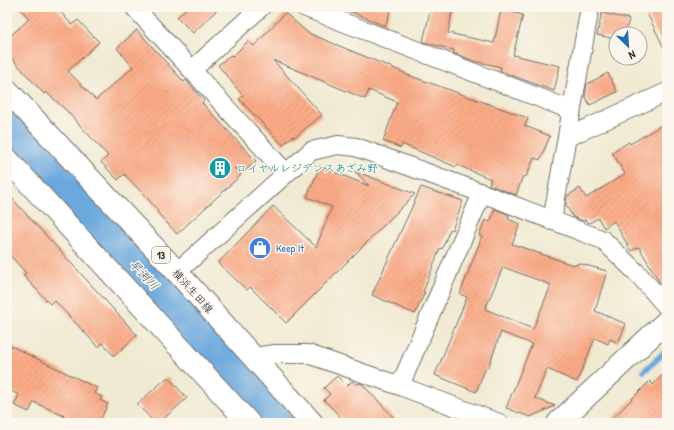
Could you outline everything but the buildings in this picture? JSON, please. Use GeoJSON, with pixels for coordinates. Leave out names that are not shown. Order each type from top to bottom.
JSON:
{"type":"FeatureCollection","features":[{"type":"Feature","properties":{"kind":"main road","name":"横浜生田線"},"geometry":{"type":"LineString","coordinates":[[7,90],[177,272],[312,423]]}},
{"type":"Feature","properties":{"kind":"main road"},"geometry":{"type":"LineString","coordinates":[[9,167],[249,423]]}},
{"type":"Feature","properties":{"kind":"main road"},"geometry":{"type":"LineString","coordinates":[[558,423],[667,321]]}},
{"type":"Feature","properties":{"kind":"street"},"geometry":{"type":"LineString","coordinates":[[134,7],[286,173]]}},
{"type":"Feature","properties":{"kind":"street"},"geometry":{"type":"LineString","coordinates":[[192,70],[261,7]]}},
{"type":"Feature","properties":{"kind":"street"},"geometry":{"type":"LineString","coordinates":[[304,7],[571,110]]}},
{"type":"Feature","properties":{"kind":"street"},"geometry":{"type":"LineString","coordinates":[[552,221],[590,7]]}},
{"type":"Feature","properties":{"kind":"street"},"geometry":{"type":"LineString","coordinates":[[568,137],[667,92]]}},
{"type":"Feature","properties":{"kind":"street"},"geometry":{"type":"LineString","coordinates":[[177,272],[312,151],[338,145],[356,147],[482,193],[603,240],[638,274],[667,307]]}},
{"type":"Feature","properties":{"kind":"street"},"geometry":{"type":"LineString","coordinates":[[400,386],[482,193]]}},
{"type":"Feature","properties":{"kind":"street"},"geometry":{"type":"LineString","coordinates":[[253,357],[275,354],[308,354],[499,423]]}},
{"type":"Feature","properties":{"kind":"waterway","name":"早渕川"},"geometry":{"type":"LineString","coordinates":[[7,126],[280,423]]}},
{"type":"Feature","properties":{"kind":"waterway"},"geometry":{"type":"LineString","coordinates":[[644,371],[667,350]]}},
{"type":"Feature","properties":{"kind":"place","name":"ロイヤルレジデンスあざみ野"},"geometry":{"type":"Point","coordinates":[220,168]}},
{"type":"Feature","properties":{"kind":"place","name":"Keep It"},"geometry":{"type":"Point","coordinates":[260,248]}}]}
